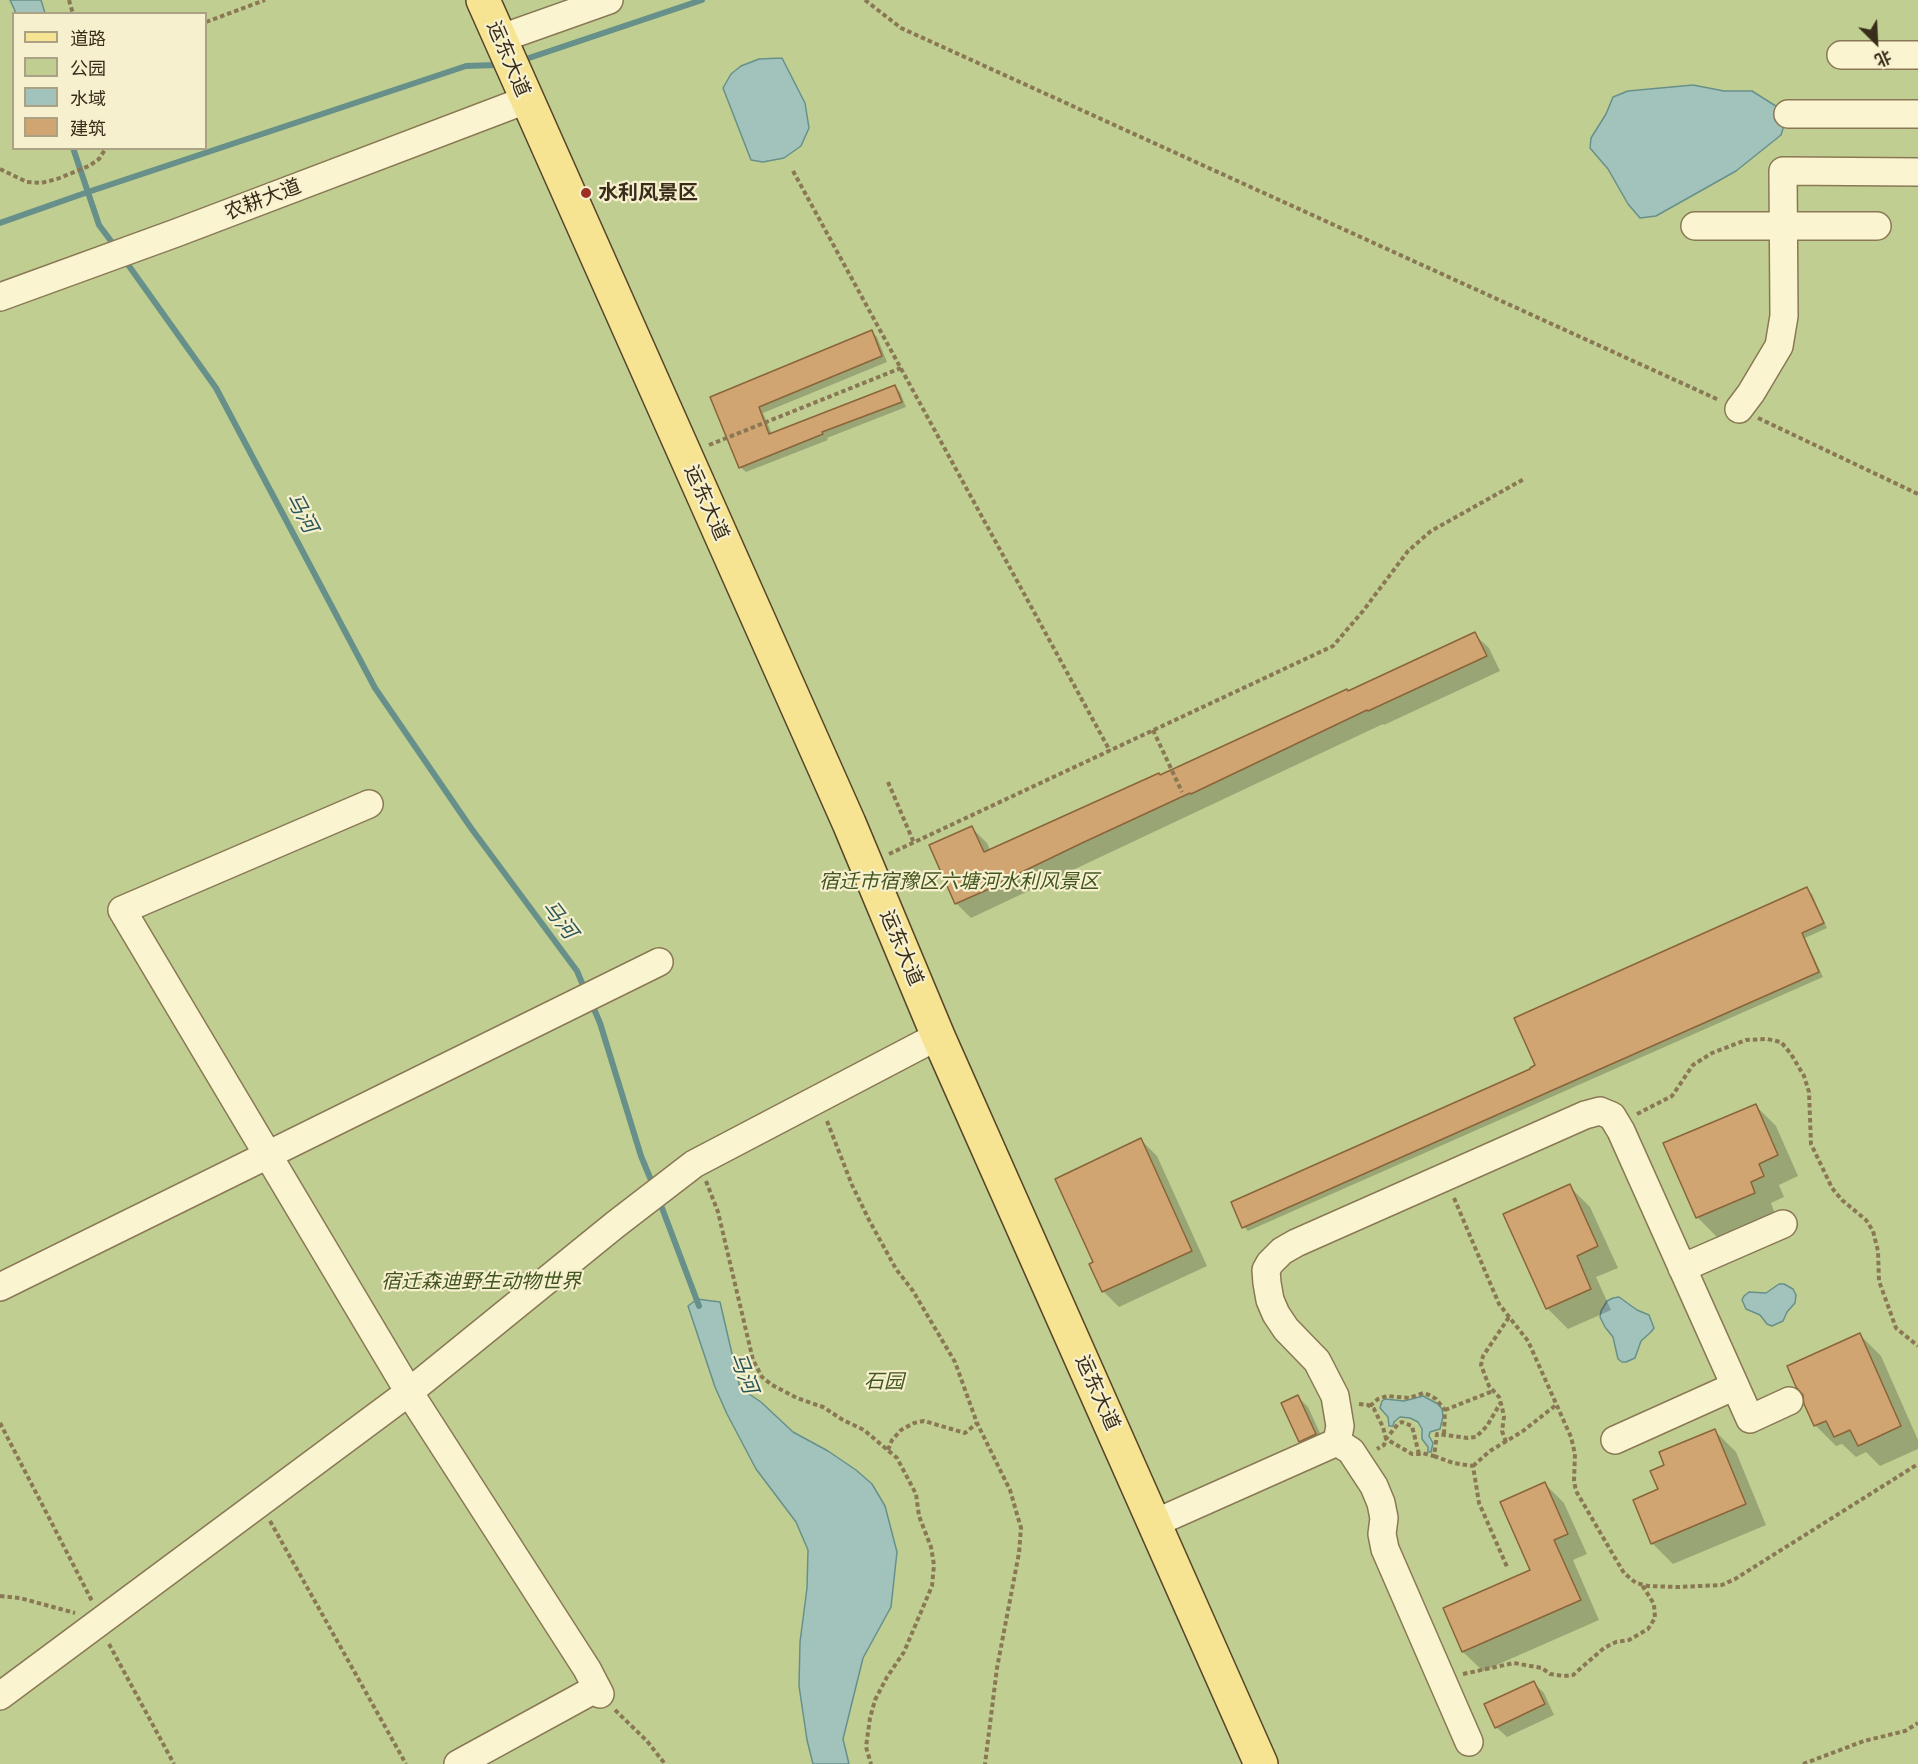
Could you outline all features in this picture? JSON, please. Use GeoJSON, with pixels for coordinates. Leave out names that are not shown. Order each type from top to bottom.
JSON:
{"type":"FeatureCollection","features":[{"type":"Feature","properties":{"kind":"main road","name":"运东大道"},"geometry":{"type":"LineString","coordinates":[[483,0],[1261,1764]]}},
{"type":"Feature","properties":{"kind":"street"},"geometry":{"type":"LineString","coordinates":[[499,39],[596,2]]}},
{"type":"Feature","properties":{"kind":"street"},"geometry":{"type":"LineString","coordinates":[[1841,55],[1918,55]]}},
{"type":"Feature","properties":{"kind":"street","name":"农耕大道"},"geometry":{"type":"LineString","coordinates":[[0,297],[177,233],[526,100]]}},
{"type":"Feature","properties":{"kind":"street"},"geometry":{"type":"LineString","coordinates":[[1788,114],[1918,114]]}},
{"type":"Feature","properties":{"kind":"street"},"geometry":{"type":"LineString","coordinates":[[1739,409],[1779,346],[1784,316],[1783,171],[1918,172]]}},
{"type":"Feature","properties":{"kind":"street"},"geometry":{"type":"LineString","coordinates":[[1695,226],[1877,226]]}},
{"type":"Feature","properties":{"kind":"street"},"geometry":{"type":"LineString","coordinates":[[369,804],[122,910],[409,1392],[587,1669],[598,1691],[458,1764]]}},
{"type":"Feature","properties":{"kind":"street"},"geometry":{"type":"LineString","coordinates":[[0,1287],[658,962]]}},
{"type":"Feature","properties":{"kind":"street"},"geometry":{"type":"LineString","coordinates":[[0,1696],[409,1392],[616,1224],[819,1099],[938,1036]]}},
{"type":"Feature","properties":{"kind":"street"},"geometry":{"type":"LineString","coordinates":[[1337,1442],[1340,1426],[1335,1396],[1317,1361],[1286,1329],[1276,1314],[1270,1300],[1267,1283],[1266,1270],[1270,1263],[1296,1242],[1585,1115],[1600,1111],[1612,1116],[1617,1124],[1750,1419],[1789,1401]]}},
{"type":"Feature","properties":{"kind":"street"},"geometry":{"type":"LineString","coordinates":[[1682,1268],[1783,1224]]}},
{"type":"Feature","properties":{"kind":"street"},"geometry":{"type":"LineString","coordinates":[[1615,1440],[1735,1386]]}},
{"type":"Feature","properties":{"kind":"street"},"geometry":{"type":"LineString","coordinates":[[1155,1523],[1337,1442]]}},
{"type":"Feature","properties":{"kind":"street"},"geometry":{"type":"LineString","coordinates":[[1337,1442],[1351,1451],[1374,1486],[1384,1518],[1382,1534],[1385,1550],[1469,1742]]}},
{"type":"Feature","properties":{"kind":"path"},"geometry":{"type":"LineString","coordinates":[[207,22],[265,0]]}},
{"type":"Feature","properties":{"kind":"path"},"geometry":{"type":"LineString","coordinates":[[865,0],[902,28],[1739,409],[1918,494]]}},
{"type":"Feature","properties":{"kind":"path"},"geometry":{"type":"LineString","coordinates":[[0,169],[27,182],[41,183],[89,166],[99,159],[105,150]]}},
{"type":"Feature","properties":{"kind":"path"},"geometry":{"type":"LineString","coordinates":[[793,171],[1110,751]]}},
{"type":"Feature","properties":{"kind":"path"},"geometry":{"type":"LineString","coordinates":[[684,454],[901,368]]}},
{"type":"Feature","properties":{"kind":"path"},"geometry":{"type":"LineString","coordinates":[[866,865],[1333,646],[1363,611],[1408,551],[1431,531],[1524,479]]}},
{"type":"Feature","properties":{"kind":"path"},"geometry":{"type":"LineString","coordinates":[[1153,730],[1182,792]]}},
{"type":"Feature","properties":{"kind":"path"},"geometry":{"type":"LineString","coordinates":[[888,782],[914,843]]}},
{"type":"Feature","properties":{"kind":"path"},"geometry":{"type":"LineString","coordinates":[[1617,1124],[1672,1096],[1693,1065],[1712,1053],[1746,1040],[1767,1039],[1781,1042],[1804,1077],[1809,1092],[1811,1144],[1832,1188],[1842,1200],[1866,1220],[1873,1231],[1878,1251],[1879,1281],[1896,1328],[1918,1346]]}},
{"type":"Feature","properties":{"kind":"path"},"geometry":{"type":"LineString","coordinates":[[819,1099],[852,1185],[869,1220],[896,1269],[914,1291],[956,1362],[977,1423],[1010,1490],[1021,1528],[997,1668],[985,1764]]}},
{"type":"Feature","properties":{"kind":"path"},"geometry":{"type":"LineString","coordinates":[[703,1169],[718,1212],[753,1360],[762,1377],[797,1398],[823,1407],[864,1430],[888,1450],[900,1464],[916,1494],[919,1516],[931,1547],[934,1565],[932,1586],[904,1652],[875,1700],[870,1718],[866,1747],[871,1764]]}},
{"type":"Feature","properties":{"kind":"path"},"geometry":{"type":"LineString","coordinates":[[1506,1442],[1502,1431],[1504,1417],[1501,1402],[1489,1386],[1481,1365],[1483,1356],[1509,1317]]}},
{"type":"Feature","properties":{"kind":"path"},"geometry":{"type":"LineString","coordinates":[[1445,1410],[1493,1391]]}},
{"type":"Feature","properties":{"kind":"path"},"geometry":{"type":"LineString","coordinates":[[1370,1406],[1384,1396],[1409,1398],[1423,1393],[1436,1399],[1445,1410],[1444,1434]]}},
{"type":"Feature","properties":{"kind":"path"},"geometry":{"type":"LineString","coordinates":[[1434,1456],[1437,1434],[1476,1437],[1488,1426],[1492,1414],[1501,1402]]}},
{"type":"Feature","properties":{"kind":"path"},"geometry":{"type":"LineString","coordinates":[[1339,1412],[1362,1403],[1370,1406],[1376,1413],[1386,1439],[1412,1454],[1434,1456],[1453,1463],[1473,1466]]}},
{"type":"Feature","properties":{"kind":"path"},"geometry":{"type":"LineString","coordinates":[[1473,1466],[1483,1456],[1523,1431],[1556,1405]]}},
{"type":"Feature","properties":{"kind":"path"},"geometry":{"type":"LineString","coordinates":[[888,1450],[892,1440],[901,1430],[914,1423],[924,1421],[965,1432],[977,1423]]}},
{"type":"Feature","properties":{"kind":"path"},"geometry":{"type":"LineString","coordinates":[[1358,1460],[1384,1445],[1386,1439],[1402,1422],[1414,1430],[1419,1454]]}},
{"type":"Feature","properties":{"kind":"path"},"geometry":{"type":"LineString","coordinates":[[0,1423],[102,1620],[109,1643],[174,1764]]}},
{"type":"Feature","properties":{"kind":"path"},"geometry":{"type":"LineString","coordinates":[[1473,1466],[1479,1503],[1508,1569]]}},
{"type":"Feature","properties":{"kind":"path"},"geometry":{"type":"LineString","coordinates":[[260,1503],[406,1764]]}},
{"type":"Feature","properties":{"kind":"path"},"geometry":{"type":"LineString","coordinates":[[1443,1681],[1515,1664],[1542,1668],[1550,1674],[1573,1675],[1604,1648],[1635,1637],[1648,1629],[1655,1618],[1654,1604],[1642,1584]]}},
{"type":"Feature","properties":{"kind":"path"},"geometry":{"type":"LineString","coordinates":[[0,1596],[20,1598],[102,1620]]}},
{"type":"Feature","properties":{"kind":"path"},"geometry":{"type":"LineString","coordinates":[[598,1691],[647,1741],[665,1764]]}},
{"type":"Feature","properties":{"kind":"path"},"geometry":{"type":"LineString","coordinates":[[1803,1764],[1864,1741],[1905,1731],[1918,1723]]}},
{"type":"Feature","properties":{"kind":"green space","name":"宿迁市宿豫区六塘河水利风景区"},"geometry":{"type":"Polygon","coordinates":[[[0,0],[1918,0],[1918,1764],[0,1764],[0,0]]]}},
{"type":"Feature","properties":{"kind":"water"},"geometry":{"type":"Polygon","coordinates":[[[10,0],[41,0],[45,12],[16,12],[10,0]]]}},
{"type":"Feature","properties":{"kind":"water"},"geometry":{"type":"Polygon","coordinates":[[[782,58],[805,103],[809,128],[801,146],[784,158],[763,162],[751,160],[723,88],[731,74],[741,66],[759,59],[782,58]]]}},
{"type":"Feature","properties":{"kind":"water"},"geometry":{"type":"Polygon","coordinates":[[[1693,85],[1724,91],[1752,91],[1779,108],[1785,122],[1781,135],[1736,171],[1656,216],[1640,218],[1628,204],[1608,169],[1590,148],[1591,138],[1606,114],[1613,97],[1628,91],[1693,85]]]}},
{"type":"Feature","properties":{"kind":"water"},"geometry":{"type":"Polygon","coordinates":[[[1779,1284],[1793,1289],[1796,1295],[1795,1303],[1783,1321],[1772,1326],[1767,1324],[1760,1315],[1746,1309],[1742,1300],[1749,1292],[1766,1293],[1779,1284]]]}},
{"type":"Feature","properties":{"kind":"water"},"geometry":{"type":"Polygon","coordinates":[[[1619,1297],[1637,1310],[1649,1315],[1654,1328],[1641,1341],[1635,1358],[1626,1362],[1618,1359],[1613,1337],[1600,1317],[1607,1301],[1619,1297]]]}},
{"type":"Feature","properties":{"kind":"water"},"geometry":{"type":"Polygon","coordinates":[[[697,1299],[720,1302],[740,1388],[761,1402],[793,1432],[828,1451],[856,1470],[872,1484],[885,1506],[897,1552],[891,1607],[863,1658],[843,1739],[849,1764],[813,1764],[799,1686],[800,1642],[807,1588],[808,1550],[796,1522],[756,1469],[715,1387],[688,1306],[697,1299]]]}},
{"type":"Feature","properties":{"kind":"water"},"geometry":{"type":"Polygon","coordinates":[[[1423,1396],[1438,1404],[1442,1409],[1440,1429],[1430,1432],[1429,1436],[1433,1443],[1431,1452],[1428,1452],[1428,1447],[1422,1439],[1422,1429],[1418,1422],[1400,1417],[1393,1426],[1389,1426],[1388,1417],[1380,1408],[1385,1399],[1404,1401],[1423,1396]]]}},
{"type":"Feature","properties":{"kind":"building"},"geometry":{"type":"Polygon","coordinates":[[[872,330],[882,356],[759,407],[769,434],[895,385],[902,402],[822,432],[823,434],[739,468],[710,397],[872,330]]]}},
{"type":"Feature","properties":{"kind":"building"},"geometry":{"type":"Polygon","coordinates":[[[1475,632],[1487,656],[955,904],[929,845],[972,826],[984,852],[1159,773],[1160,775],[1347,689],[1348,691],[1475,632]]]}},
{"type":"Feature","properties":{"kind":"building"},"geometry":{"type":"Polygon","coordinates":[[[1807,887],[1824,923],[1802,933],[1819,972],[1242,1228],[1231,1202],[1530,1069],[1535,1065],[1514,1018],[1807,887]]]}},
{"type":"Feature","properties":{"kind":"building"},"geometry":{"type":"Polygon","coordinates":[[[1756,1104],[1778,1155],[1759,1164],[1764,1176],[1751,1182],[1755,1193],[1696,1218],[1663,1143],[1756,1104]]]}},
{"type":"Feature","properties":{"kind":"building"},"geometry":{"type":"Polygon","coordinates":[[[1141,1138],[1192,1251],[1102,1292],[1089,1264],[1093,1262],[1055,1179],[1141,1138]]]}},
{"type":"Feature","properties":{"kind":"building"},"geometry":{"type":"Polygon","coordinates":[[[1570,1184],[1598,1246],[1577,1256],[1591,1289],[1546,1309],[1503,1214],[1570,1184]]]}},
{"type":"Feature","properties":{"kind":"building"},"geometry":{"type":"Polygon","coordinates":[[[1860,1333],[1901,1426],[1858,1446],[1850,1430],[1834,1437],[1826,1421],[1814,1426],[1804,1404],[1803,1395],[1796,1387],[1787,1366],[1860,1333]]]}},
{"type":"Feature","properties":{"kind":"building"},"geometry":{"type":"Polygon","coordinates":[[[1298,1395],[1316,1434],[1299,1442],[1281,1403],[1298,1395]]]}},
{"type":"Feature","properties":{"kind":"building"},"geometry":{"type":"Polygon","coordinates":[[[1715,1429],[1746,1504],[1651,1544],[1633,1500],[1658,1489],[1650,1471],[1664,1465],[1659,1452],[1715,1429]]]}},
{"type":"Feature","properties":{"kind":"building"},"geometry":{"type":"Polygon","coordinates":[[[1545,1482],[1568,1534],[1554,1540],[1581,1600],[1462,1652],[1443,1608],[1530,1570],[1500,1502],[1545,1482]]]}},
{"type":"Feature","properties":{"kind":"building"},"geometry":{"type":"Polygon","coordinates":[[[1534,1681],[1545,1704],[1495,1728],[1484,1704],[1534,1681]]]}},
{"type":"Feature","properties":{"kind":"waterway"},"geometry":{"type":"LineString","coordinates":[[526,59],[702,0]]}},
{"type":"Feature","properties":{"kind":"waterway"},"geometry":{"type":"LineString","coordinates":[[0,223],[466,66],[497,65]]}},
{"type":"Feature","properties":{"kind":"waterway","name":"马河"},"geometry":{"type":"LineString","coordinates":[[74,150],[99,225],[117,249]]}},
{"type":"Feature","properties":{"kind":"waterway","name":"马河"},"geometry":{"type":"LineString","coordinates":[[124,259],[216,388],[375,688],[471,828],[577,971],[585,990]]}},
{"type":"Feature","properties":{"kind":"waterway","name":"马河"},"geometry":{"type":"LineString","coordinates":[[591,1002],[600,1023],[641,1156],[653,1185]]}},
{"type":"Feature","properties":{"kind":"waterway","name":"马河"},"geometry":{"type":"LineString","coordinates":[[659,1200],[699,1306]]}},
{"type":"Feature","properties":{"kind":"place","name":"水利风景区"},"geometry":{"type":"Point","coordinates":[586,193]}},
{"type":"Feature","properties":{"kind":"park label","name":"宿迁森迪野生动物世界"},"geometry":{"type":"Point","coordinates":[481,1282]}},
{"type":"Feature","properties":{"kind":"park label","name":"石园"},"geometry":{"type":"Point","coordinates":[884,1382]}}]}
